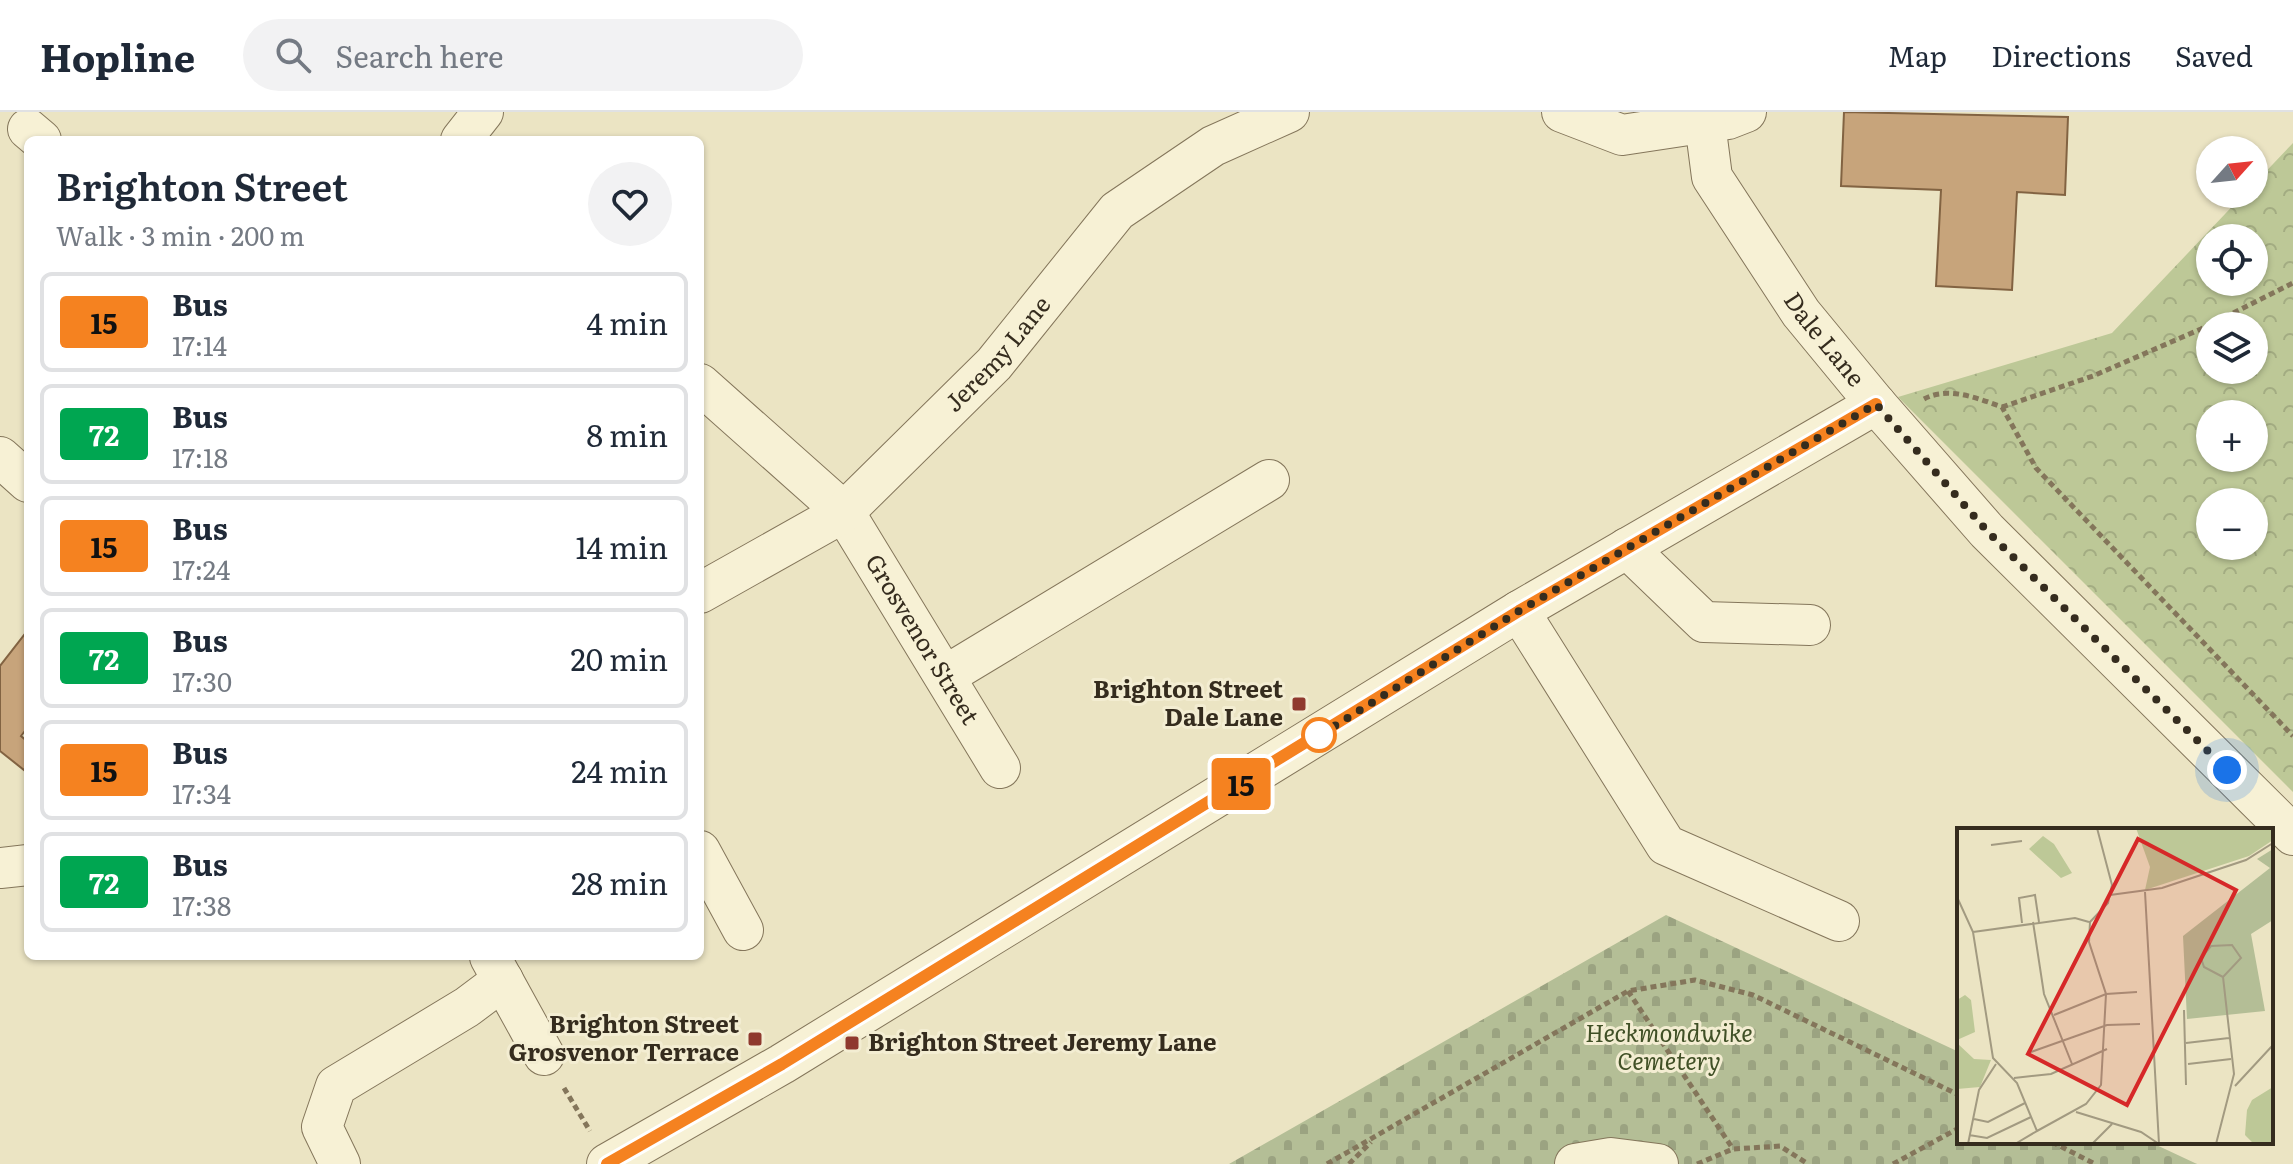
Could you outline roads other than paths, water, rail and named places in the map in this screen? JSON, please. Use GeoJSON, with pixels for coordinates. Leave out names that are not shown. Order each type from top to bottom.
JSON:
{"type":"FeatureCollection","features":[{"type":"Feature","properties":{"kind":"street"},"geometry":{"type":"LineString","coordinates":[[464,136],[483,112]]}},
{"type":"Feature","properties":{"kind":"street","name":"Jeremy Lane"},"geometry":{"type":"LineString","coordinates":[[704,591],[844,512],[994,364],[1117,211],[1213,146],[1289,112]]}},
{"type":"Feature","properties":{"kind":"street"},"geometry":{"type":"LineString","coordinates":[[1562,112],[1622,135],[1705,123],[1746,112]]}},
{"type":"Feature","properties":{"kind":"street","name":"Dale Lane"},"geometry":{"type":"LineString","coordinates":[[1705,123],[1712,177],[1801,313],[1987,531],[2293,835]]}},
{"type":"Feature","properties":{"kind":"street","name":"Grosvenor Street"},"geometry":{"type":"LineString","coordinates":[[704,388],[844,512],[1000,768]]}},
{"type":"Feature","properties":{"kind":"street"},"geometry":{"type":"LineString","coordinates":[[608,1163],[782,1064],[1519,611],[1627,548],[1882,411]]}},
{"type":"Feature","properties":{"kind":"street"},"geometry":{"type":"LineString","coordinates":[[0,457],[24,478]]}},
{"type":"Feature","properties":{"kind":"street"},"geometry":{"type":"LineString","coordinates":[[945,676],[1269,480]]}},
{"type":"Feature","properties":{"kind":"street"},"geometry":{"type":"LineString","coordinates":[[1627,548],[1704,622],[1810,625]]}},
{"type":"Feature","properties":{"kind":"street"},"geometry":{"type":"LineString","coordinates":[[1519,611],[1666,845],[1839,921]]}},
{"type":"Feature","properties":{"kind":"street"},"geometry":{"type":"LineString","coordinates":[[704,858],[743,930]]}},
{"type":"Feature","properties":{"kind":"street"},"geometry":{"type":"LineString","coordinates":[[0,868],[24,865]]}},
{"type":"Feature","properties":{"kind":"street"},"geometry":{"type":"LineString","coordinates":[[340,1164],[322,1127],[336,1086],[467,1007],[496,968],[544,1055]]}},
{"type":"Feature","properties":{"kind":"street"},"geometry":{"type":"LineString","coordinates":[[1575,1164],[1611,1158],[1658,1164]]}},
{"type":"Feature","properties":{"kind":"place","name":"Brighton Street Dale Lane"},"geometry":{"type":"Point","coordinates":[1299,704]}},
{"type":"Feature","properties":{"kind":"place","name":"Brighton Street Grosvenor Terrace"},"geometry":{"type":"Point","coordinates":[755,1039]}},
{"type":"Feature","properties":{"kind":"place","name":"Brighton Street Jeremy Lane"},"geometry":{"type":"Point","coordinates":[852,1043]}},
{"type":"Feature","properties":{"kind":"park label","name":"Heckmondwike Cemetery"},"geometry":{"type":"Point","coordinates":[1669,1048]}}]}
